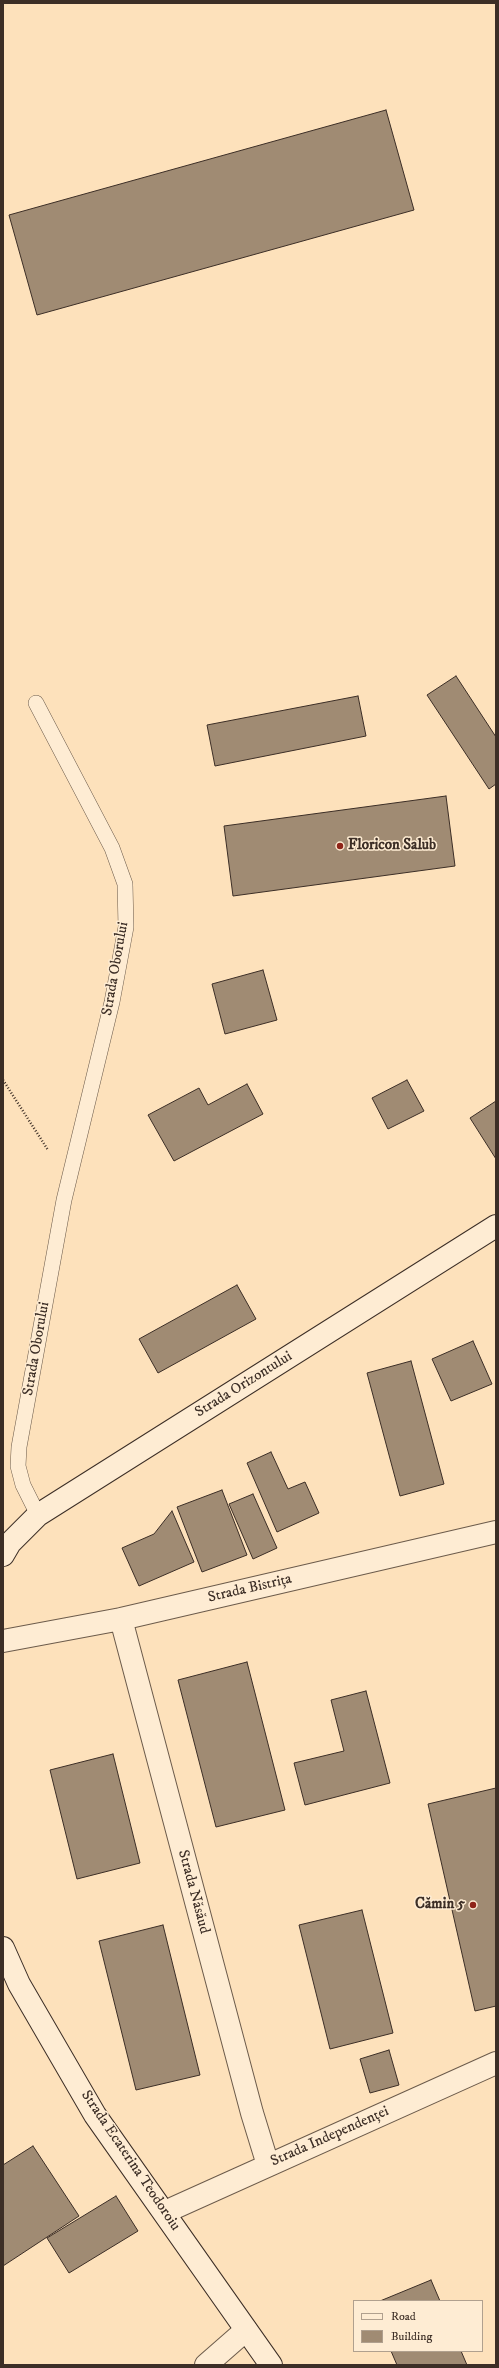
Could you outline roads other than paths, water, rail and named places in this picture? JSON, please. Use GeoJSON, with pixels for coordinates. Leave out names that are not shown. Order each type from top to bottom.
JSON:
{"type":"FeatureCollection","features":[{"type":"Feature","properties":{"kind":"street","name":"Strada Orizontului"},"geometry":{"type":"LineString","coordinates":[[3,1555],[10,1543],[38,1515],[496,1226]]}},
{"type":"Feature","properties":{"kind":"street","name":"Strada Bistrița"},"geometry":{"type":"LineString","coordinates":[[3,1641],[121,1619],[496,1532]]}},
{"type":"Feature","properties":{"kind":"street","name":"Strada Năsăud"},"geometry":{"type":"LineString","coordinates":[[121,1619],[252,2113],[268,2165]]}},
{"type":"Feature","properties":{"kind":"street","name":"Strada Ecaterina Teodoroiu"},"geometry":{"type":"LineString","coordinates":[[3,1948],[19,1984],[95,2115],[165,2212],[271,2365]]}},
{"type":"Feature","properties":{"kind":"street","name":"Strada Independenței"},"geometry":{"type":"LineString","coordinates":[[165,2212],[496,2063]]}},
{"type":"Feature","properties":{"kind":"street"},"geometry":{"type":"LineString","coordinates":[[206,2365],[246,2330]]}},
{"type":"Feature","properties":{"kind":"lane","name":"Strada Oborului"},"geometry":{"type":"LineString","coordinates":[[36,703],[112,848],[124,884],[126,927],[112,1002],[69,1180],[19,1447],[18,1466],[23,1485],[38,1515]]}},
{"type":"Feature","properties":{"kind":"place","name":"Floricon Salub"},"geometry":{"type":"Point","coordinates":[340,846]}},
{"type":"Feature","properties":{"kind":"place","name":"Cămin 5"},"geometry":{"type":"Point","coordinates":[473,1905]}}]}
